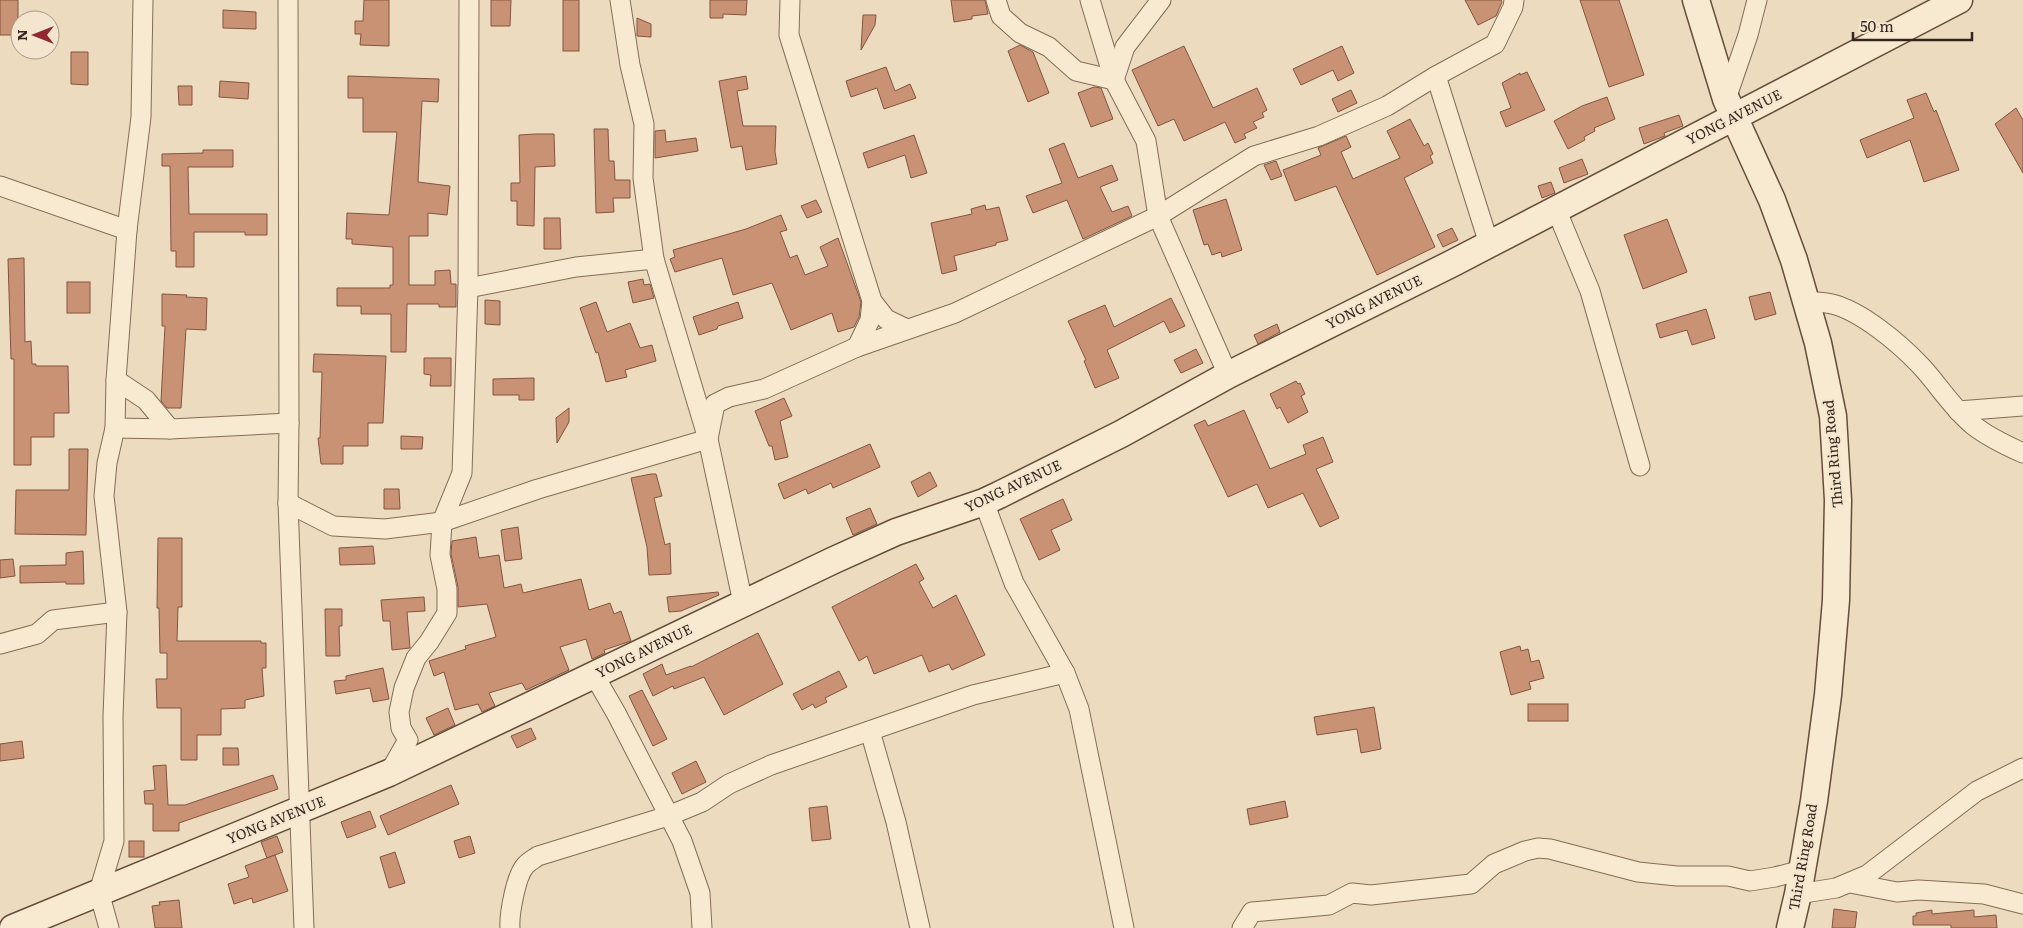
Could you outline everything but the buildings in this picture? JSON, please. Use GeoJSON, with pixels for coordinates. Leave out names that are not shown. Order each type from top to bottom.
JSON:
{"type":"FeatureCollection","features":[{"type":"Feature","properties":{"kind":"street"},"geometry":{"type":"LineString","coordinates":[[109,928],[99,892],[114,840],[113,716],[116,612],[104,496],[107,463],[115,428],[116,380],[127,230],[141,117],[143,0]]}},
{"type":"Feature","properties":{"kind":"street"},"geometry":{"type":"LineString","coordinates":[[288,0],[288,503],[304,928]]}},
{"type":"Feature","properties":{"kind":"street"},"geometry":{"type":"LineString","coordinates":[[389,773],[408,740],[401,728],[399,712],[404,688],[416,658],[429,642],[447,613],[447,589],[440,555],[442,522],[462,473],[468,288],[469,0]]}},
{"type":"Feature","properties":{"kind":"street"},"geometry":{"type":"LineString","coordinates":[[620,0],[630,65],[644,124],[643,178],[654,259],[708,439],[743,603]]}},
{"type":"Feature","properties":{"kind":"street"},"geometry":{"type":"LineString","coordinates":[[790,0],[790,35],[872,301],[886,319],[907,329]]}},
{"type":"Feature","properties":{"kind":"street"},"geometry":{"type":"LineString","coordinates":[[996,0],[1001,16],[1020,33],[1049,47],[1076,71],[1114,80]]}},
{"type":"Feature","properties":{"kind":"street"},"geometry":{"type":"LineString","coordinates":[[1090,0],[1114,80],[1146,140],[1158,216],[1228,375]]}},
{"type":"Feature","properties":{"kind":"street"},"geometry":{"type":"LineString","coordinates":[[1114,80],[1125,47],[1161,0]]}},
{"type":"Feature","properties":{"kind":"street"},"geometry":{"type":"LineString","coordinates":[[708,439],[715,404],[729,397],[764,389],[857,347],[955,313],[1158,216],[1254,156],[1328,132],[1387,106],[1436,76],[1495,44],[1513,7],[1514,0]]}},
{"type":"Feature","properties":{"kind":"street","name":"Third Ring Road"},"geometry":{"type":"LineString","coordinates":[[1696,0],[1730,108],[1772,200],[1794,260],[1818,343],[1833,416],[1838,500],[1836,600],[1828,695],[1814,801],[1790,928]]}},
{"type":"Feature","properties":{"kind":"street"},"geometry":{"type":"LineString","coordinates":[[1730,108],[1757,0]]}},
{"type":"Feature","properties":{"kind":"street","name":"YONG AVENUE"},"geometry":{"type":"LineString","coordinates":[[13,928],[389,773],[743,603],[896,532],[984,502],[1121,434],[1228,375],[1556,209],[1730,108],[1959,0]]}},
{"type":"Feature","properties":{"kind":"street"},"geometry":{"type":"LineString","coordinates":[[1436,76],[1488,244]]}},
{"type":"Feature","properties":{"kind":"street"},"geometry":{"type":"LineString","coordinates":[[0,186],[127,230]]}},
{"type":"Feature","properties":{"kind":"street"},"geometry":{"type":"LineString","coordinates":[[1556,209],[1590,291],[1640,466]]}},
{"type":"Feature","properties":{"kind":"street"},"geometry":{"type":"LineString","coordinates":[[468,288],[576,266],[654,259]]}},
{"type":"Feature","properties":{"kind":"street"},"geometry":{"type":"LineString","coordinates":[[857,347],[870,320],[872,301]]}},
{"type":"Feature","properties":{"kind":"street"},"geometry":{"type":"LineString","coordinates":[[1805,301],[1833,304],[1857,314],[1878,328],[1920,364],[1958,411],[1972,425],[1990,437],[2023,453]]}},
{"type":"Feature","properties":{"kind":"street"},"geometry":{"type":"LineString","coordinates":[[116,380],[146,400],[170,429]]}},
{"type":"Feature","properties":{"kind":"street"},"geometry":{"type":"LineString","coordinates":[[1958,411],[2023,406]]}},
{"type":"Feature","properties":{"kind":"street"},"geometry":{"type":"LineString","coordinates":[[115,428],[170,429],[289,423]]}},
{"type":"Feature","properties":{"kind":"street"},"geometry":{"type":"LineString","coordinates":[[288,503],[333,526],[385,529],[442,522],[538,489],[708,439]]}},
{"type":"Feature","properties":{"kind":"street"},"geometry":{"type":"LineString","coordinates":[[984,502],[1014,583],[1065,673],[1084,725],[1091,772],[1124,928]]}},
{"type":"Feature","properties":{"kind":"street"},"geometry":{"type":"LineString","coordinates":[[0,644],[37,634],[53,620],[116,612]]}},
{"type":"Feature","properties":{"kind":"street"},"geometry":{"type":"LineString","coordinates":[[510,928],[519,878],[525,865],[538,856],[668,816],[702,802],[729,784],[771,765],[973,695],[1065,673]]}},
{"type":"Feature","properties":{"kind":"street"},"geometry":{"type":"LineString","coordinates":[[594,675],[616,713],[682,841],[700,893],[702,928]]}},
{"type":"Feature","properties":{"kind":"street"},"geometry":{"type":"LineString","coordinates":[[870,731],[896,822],[920,928]]}},
{"type":"Feature","properties":{"kind":"street"},"geometry":{"type":"LineString","coordinates":[[1242,928],[1252,912],[1264,909],[1329,905],[1352,893],[1371,895],[1471,884],[1494,864],[1525,851],[1538,848],[1550,849],[1638,872],[1676,876],[1728,876],[1750,880],[1775,877],[1800,882],[1822,892],[1867,875],[1977,791],[2023,768]]}},
{"type":"Feature","properties":{"kind":"street"},"geometry":{"type":"LineString","coordinates":[[1850,883],[1897,892],[1918,890],[1984,894],[2023,904]]}}]}
